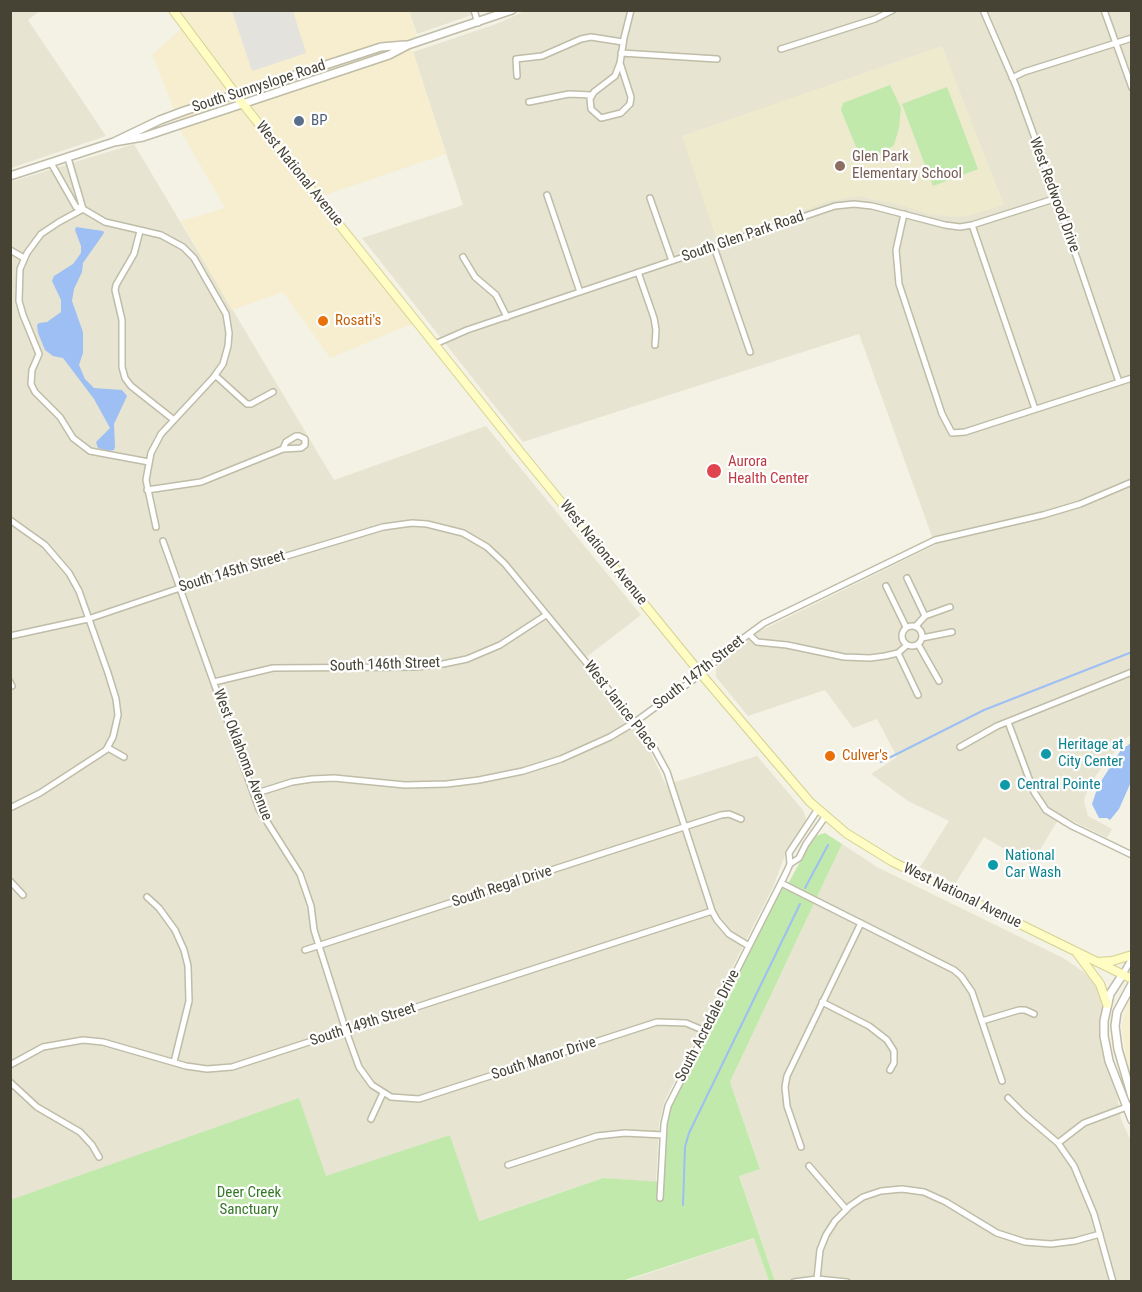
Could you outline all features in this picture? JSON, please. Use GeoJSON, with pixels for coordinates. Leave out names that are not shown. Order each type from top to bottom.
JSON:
{"type":"FeatureCollection","features":[{"type":"Feature","properties":{"kind":"main road","name":"West National Avenue"},"geometry":{"type":"LineString","coordinates":[[172,10],[243,104],[435,344],[701,674],[797,789],[825,817],[846,833],[893,862],[1131,979]]}},
{"type":"Feature","properties":{"kind":"main road"},"geometry":{"type":"LineString","coordinates":[[1077,953],[1100,984],[1107,1004]]}},
{"type":"Feature","properties":{"kind":"main road"},"geometry":{"type":"LineString","coordinates":[[1096,962],[1131,957]]}},
{"type":"Feature","properties":{"kind":"street"},"geometry":{"type":"LineString","coordinates":[[474,10],[478,22]]}},
{"type":"Feature","properties":{"kind":"street","name":"South Sunnyslope Road"},"geometry":{"type":"LineString","coordinates":[[114,142],[143,137],[243,104],[389,55],[408,45],[478,22],[488,14],[512,10]]}},
{"type":"Feature","properties":{"kind":"street"},"geometry":{"type":"LineString","coordinates":[[529,102],[569,93],[591,95],[615,76],[631,10]]}},
{"type":"Feature","properties":{"kind":"street"},"geometry":{"type":"LineString","coordinates":[[781,49],[875,19],[893,10]]}},
{"type":"Feature","properties":{"kind":"street","name":"West Redwood Drive"},"geometry":{"type":"LineString","coordinates":[[983,10],[1012,78],[1057,198],[1119,382]]}},
{"type":"Feature","properties":{"kind":"street"},"geometry":{"type":"LineString","coordinates":[[1104,10],[1131,88]]}},
{"type":"Feature","properties":{"kind":"street"},"geometry":{"type":"LineString","coordinates":[[517,76],[516,59],[542,56],[591,37],[623,42]]}},
{"type":"Feature","properties":{"kind":"street"},"geometry":{"type":"LineString","coordinates":[[1012,78],[1024,72],[1131,38]]}},
{"type":"Feature","properties":{"kind":"street","name":"South Sunnyslope Road"},"geometry":{"type":"LineString","coordinates":[[10,176],[114,142],[160,120],[381,47],[408,45]]}},
{"type":"Feature","properties":{"kind":"street"},"geometry":{"type":"LineString","coordinates":[[621,53],[717,59]]}},
{"type":"Feature","properties":{"kind":"street"},"geometry":{"type":"LineString","coordinates":[[591,95],[591,109],[602,118],[621,113],[628,107],[631,97],[620,63]]}},
{"type":"Feature","properties":{"kind":"street"},"geometry":{"type":"LineString","coordinates":[[68,158],[83,209]]}},
{"type":"Feature","properties":{"kind":"street"},"geometry":{"type":"LineString","coordinates":[[51,163],[76,207],[105,222],[161,235],[183,247],[194,258],[226,314],[229,333],[225,357],[215,375],[158,440],[149,462],[147,490],[156,527]]}},
{"type":"Feature","properties":{"kind":"street"},"geometry":{"type":"LineString","coordinates":[[547,195],[580,292]]}},
{"type":"Feature","properties":{"kind":"street"},"geometry":{"type":"LineString","coordinates":[[650,198],[672,261]]}},
{"type":"Feature","properties":{"kind":"street","name":"South Glen Park Road"},"geometry":{"type":"LineString","coordinates":[[435,344],[454,335],[638,272],[810,214],[844,205],[872,206],[960,227],[1057,198]]}},
{"type":"Feature","properties":{"kind":"street"},"geometry":{"type":"LineString","coordinates":[[83,209],[49,228],[33,243],[24,258],[19,276],[19,301],[22,315],[39,354],[30,378],[32,387],[60,417],[73,438],[90,451],[149,462]]}},
{"type":"Feature","properties":{"kind":"street"},"geometry":{"type":"LineString","coordinates":[[904,214],[896,250],[899,284],[949,430],[954,433],[965,432],[1131,378]]}},
{"type":"Feature","properties":{"kind":"street"},"geometry":{"type":"LineString","coordinates":[[972,225],[1035,409]]}},
{"type":"Feature","properties":{"kind":"street"},"geometry":{"type":"LineString","coordinates":[[140,231],[134,254],[115,290],[122,320],[122,367],[125,378],[131,386],[174,420]]}},
{"type":"Feature","properties":{"kind":"street"},"geometry":{"type":"LineString","coordinates":[[714,247],[750,352]]}},
{"type":"Feature","properties":{"kind":"street"},"geometry":{"type":"LineString","coordinates":[[10,250],[24,258]]}},
{"type":"Feature","properties":{"kind":"street"},"geometry":{"type":"LineString","coordinates":[[463,257],[476,277],[496,295],[507,317]]}},
{"type":"Feature","properties":{"kind":"street"},"geometry":{"type":"LineString","coordinates":[[638,272],[654,318],[655,345]]}},
{"type":"Feature","properties":{"kind":"street"},"geometry":{"type":"LineString","coordinates":[[215,375],[247,404],[273,392]]}},
{"type":"Feature","properties":{"kind":"street"},"geometry":{"type":"LineString","coordinates":[[147,490],[201,482],[283,449]]}},
{"type":"Feature","properties":{"kind":"street","name":"South 147th Street"},"geometry":{"type":"LineString","coordinates":[[254,794],[292,782],[312,779],[334,778],[405,785],[434,784],[505,776],[543,765],[586,749],[635,722],[701,674],[764,623],[935,540],[1043,515],[1080,504],[1131,482]]}},
{"type":"Feature","properties":{"kind":"street"},"geometry":{"type":"LineString","coordinates":[[10,520],[59,558],[74,581],[117,706],[117,724],[108,748],[40,793],[10,807]]}},
{"type":"Feature","properties":{"kind":"street","name":"South 145th Street"},"geometry":{"type":"LineString","coordinates":[[10,636],[88,619],[180,588],[383,527],[420,523],[455,530]]}},
{"type":"Feature","properties":{"kind":"street","name":"West Janice Place"},"geometry":{"type":"LineString","coordinates":[[455,530],[477,540],[496,555],[635,722],[662,761],[712,911],[729,934],[749,946]]}},
{"type":"Feature","properties":{"kind":"street","name":"West Oklahoma Avenue"},"geometry":{"type":"LineString","coordinates":[[163,541],[254,794],[266,822],[300,874],[311,906],[318,946],[362,1073],[372,1085],[384,1093]]}},
{"type":"Feature","properties":{"kind":"street"},"geometry":{"type":"LineString","coordinates":[[907,578],[925,616]]}},
{"type":"Feature","properties":{"kind":"street"},"geometry":{"type":"LineString","coordinates":[[886,586],[906,627],[902,636],[907,645]]}},
{"type":"Feature","properties":{"kind":"street"},"geometry":{"type":"LineString","coordinates":[[906,627],[916,626],[925,616],[950,607]]}},
{"type":"Feature","properties":{"kind":"street","name":"South 146th Street"},"geometry":{"type":"LineString","coordinates":[[214,682],[273,668],[416,667],[443,664],[467,659],[500,645],[546,615]]}},
{"type":"Feature","properties":{"kind":"street"},"geometry":{"type":"LineString","coordinates":[[907,645],[918,644],[922,638],[921,631],[916,626]]}},
{"type":"Feature","properties":{"kind":"street"},"geometry":{"type":"LineString","coordinates":[[922,638],[952,632]]}},
{"type":"Feature","properties":{"kind":"street"},"geometry":{"type":"LineString","coordinates":[[749,634],[758,642],[787,645],[844,657],[870,658],[898,653],[907,645]]}},
{"type":"Feature","properties":{"kind":"street"},"geometry":{"type":"LineString","coordinates":[[918,644],[939,681]]}},
{"type":"Feature","properties":{"kind":"street"},"geometry":{"type":"LineString","coordinates":[[898,653],[918,695]]}},
{"type":"Feature","properties":{"kind":"street"},"geometry":{"type":"LineString","coordinates":[[960,747],[997,726],[1131,672]]}},
{"type":"Feature","properties":{"kind":"street"},"geometry":{"type":"LineString","coordinates":[[1008,722],[1034,792],[1046,810],[1072,826],[1131,855]]}},
{"type":"Feature","properties":{"kind":"street"},"geometry":{"type":"LineString","coordinates":[[108,748],[124,757]]}},
{"type":"Feature","properties":{"kind":"street","name":"South Acredale Drive"},"geometry":{"type":"LineString","coordinates":[[660,1198],[663,1135],[668,1106],[781,883],[790,864],[789,853],[818,809]]}},
{"type":"Feature","properties":{"kind":"street","name":"South Regal Drive"},"geometry":{"type":"LineString","coordinates":[[305,950],[685,826],[726,814],[741,819]]}},
{"type":"Feature","properties":{"kind":"street","name":"South Acredale Drive"},"geometry":{"type":"LineString","coordinates":[[790,864],[799,858],[825,817]]}},
{"type":"Feature","properties":{"kind":"street"},"geometry":{"type":"LineString","coordinates":[[10,881],[23,895]]}},
{"type":"Feature","properties":{"kind":"street"},"geometry":{"type":"LineString","coordinates":[[781,883],[962,976],[972,992],[1002,1081]]}},
{"type":"Feature","properties":{"kind":"street"},"geometry":{"type":"LineString","coordinates":[[147,897],[159,908],[175,930],[188,966],[189,1001],[174,1062]]}},
{"type":"Feature","properties":{"kind":"street","name":"South 149th Street"},"geometry":{"type":"LineString","coordinates":[[10,1065],[42,1047],[83,1040],[103,1042],[207,1069],[232,1068],[712,911]]}},
{"type":"Feature","properties":{"kind":"street"},"geometry":{"type":"LineString","coordinates":[[801,1147],[787,1106],[786,1080],[790,1066],[861,923]]}},
{"type":"Feature","properties":{"kind":"street"},"geometry":{"type":"LineString","coordinates":[[1131,957],[1107,1004],[1103,1029],[1104,1042],[1131,1120]]}},
{"type":"Feature","properties":{"kind":"street"},"geometry":{"type":"LineString","coordinates":[[1131,984],[1117,1012],[1115,1032],[1131,1097]]}},
{"type":"Feature","properties":{"kind":"street"},"geometry":{"type":"LineString","coordinates":[[822,1002],[869,1026],[887,1040],[894,1051],[894,1063],[890,1070]]}},
{"type":"Feature","properties":{"kind":"street"},"geometry":{"type":"LineString","coordinates":[[982,1022],[1019,1010],[1034,1014]]}},
{"type":"Feature","properties":{"kind":"street","name":"South Manor Drive"},"geometry":{"type":"LineString","coordinates":[[384,1093],[400,1098],[428,1097],[657,1023],[677,1021],[705,1031]]}},
{"type":"Feature","properties":{"kind":"street"},"geometry":{"type":"LineString","coordinates":[[10,1082],[37,1107],[80,1132],[99,1157]]}},
{"type":"Feature","properties":{"kind":"street"},"geometry":{"type":"LineString","coordinates":[[371,1119],[384,1093]]}},
{"type":"Feature","properties":{"kind":"street"},"geometry":{"type":"LineString","coordinates":[[1008,1098],[1058,1143],[1069,1158],[1082,1182],[1113,1281]]}},
{"type":"Feature","properties":{"kind":"street"},"geometry":{"type":"LineString","coordinates":[[1058,1143],[1084,1123],[1128,1106]]}},
{"type":"Feature","properties":{"kind":"street"},"geometry":{"type":"LineString","coordinates":[[508,1165],[597,1136],[625,1133],[663,1135]]}},
{"type":"Feature","properties":{"kind":"street"},"geometry":{"type":"LineString","coordinates":[[809,1166],[846,1209]]}},
{"type":"Feature","properties":{"kind":"street"},"geometry":{"type":"LineString","coordinates":[[817,1279],[822,1242],[835,1221],[846,1209],[863,1197],[881,1191],[914,1190],[933,1195],[997,1233],[1025,1242],[1051,1244],[1075,1241],[1100,1234]]}},
{"type":"Feature","properties":{"kind":"street"},"geometry":{"type":"LineString","coordinates":[[794,1281],[817,1279],[847,1281]]}},
{"type":"Feature","properties":{"kind":"shaded area"},"geometry":{"type":"Polygon","coordinates":[[[11,10],[40,11],[28,20],[106,136],[11,168],[11,10]]]}},
{"type":"Feature","properties":{"kind":"shaded area"},"geometry":{"type":"Polygon","coordinates":[[[173,11],[409,11],[418,41],[408,45],[413,52],[446,154],[319,197],[417,322],[330,358],[283,292],[232,310],[181,221],[225,208],[180,130],[180,124],[152,55],[184,26],[173,11]]]}},
{"type":"Feature","properties":{"kind":"shaded area"},"geometry":{"type":"Polygon","coordinates":[[[232,11],[293,11],[306,53],[252,71],[232,11]]]}},
{"type":"Feature","properties":{"kind":"shaded area"},"geometry":{"type":"Polygon","coordinates":[[[409,11],[483,11],[417,34],[409,11]]]}},
{"type":"Feature","properties":{"kind":"shaded area"},"geometry":{"type":"Polygon","coordinates":[[[525,11],[1131,11],[1131,735],[1124,740],[1097,774],[1084,802],[1088,816],[1112,829],[1107,838],[1061,815],[1031,865],[984,837],[955,884],[920,867],[949,821],[908,801],[871,774],[897,757],[877,719],[853,728],[825,690],[748,716],[716,677],[716,669],[722,661],[760,631],[935,545],[859,334],[523,442],[362,238],[463,205],[413,52],[496,24],[525,11]]]}},
{"type":"Feature","properties":{"kind":"shaded area","name":"Glen Park Elementary School"},"geometry":{"type":"Polygon","coordinates":[[[942,46],[1004,205],[968,216],[950,217],[858,196],[830,201],[718,243],[682,136],[942,46]]]}},
{"type":"Feature","properties":{"kind":"shaded area"},"geometry":{"type":"Polygon","coordinates":[[[134,144],[334,480],[486,426],[641,615],[580,662],[647,745],[666,785],[757,756],[803,810],[805,822],[787,850],[773,887],[665,1100],[659,1124],[656,1182],[603,1178],[478,1221],[450,1135],[326,1177],[299,1099],[11,1200],[10,182],[134,144]]]}},
{"type":"Feature","properties":{"kind":"shaded area"},"geometry":{"type":"Polygon","coordinates":[[[842,844],[877,867],[1065,959],[1089,976],[1099,988],[1104,1004],[1101,1032],[1103,1052],[1117,1096],[1121,1119],[1131,1141],[1131,1281],[775,1281],[739,1175],[760,1168],[730,1082],[842,844]]]}},
{"type":"Feature","properties":{"kind":"shaded area"},"geometry":{"type":"Polygon","coordinates":[[[1132,1000],[1131,1079],[1122,1026],[1127,1002],[1132,1000]]]}},
{"type":"Feature","properties":{"kind":"shaded area"},"geometry":{"type":"Polygon","coordinates":[[[755,1238],[769,1281],[622,1282],[755,1238]]]}},
{"type":"Feature","properties":{"kind":"green space"},"geometry":{"type":"Polygon","coordinates":[[[890,85],[901,108],[894,145],[881,154],[861,159],[841,110],[843,103],[890,85]]]}},
{"type":"Feature","properties":{"kind":"green space"},"geometry":{"type":"Polygon","coordinates":[[[947,87],[978,169],[933,186],[902,104],[947,87]]]}},
{"type":"Feature","properties":{"kind":"green space","name":"Deer Creek Sanctuary"},"geometry":{"type":"Polygon","coordinates":[[[825,833],[842,844],[730,1082],[760,1169],[739,1176],[775,1281],[769,1281],[754,1238],[622,1281],[11,1281],[10,1200],[299,1098],[326,1176],[450,1135],[479,1221],[603,1178],[663,1182],[666,1124],[672,1105],[777,894],[789,882],[811,842],[816,836],[825,833]]]}},
{"type":"Feature","properties":{"kind":"water"},"geometry":{"type":"Polygon","coordinates":[[[76,227],[104,233],[83,263],[72,301],[83,332],[83,353],[79,365],[85,379],[94,388],[122,390],[127,396],[114,424],[115,447],[114,450],[109,451],[98,448],[96,442],[110,428],[94,399],[63,358],[53,356],[45,350],[38,333],[39,323],[47,322],[61,312],[61,300],[52,281],[54,276],[73,264],[81,253],[76,227]]]}},
{"type":"Feature","properties":{"kind":"water"},"geometry":{"type":"Polygon","coordinates":[[[1131,743],[1131,782],[1119,809],[1110,820],[1099,818],[1092,804],[1098,786],[1121,750],[1131,743]]]}},
{"type":"Feature","properties":{"kind":"waterway"},"geometry":{"type":"LineString","coordinates":[[881,762],[984,710],[1132,652]]}},
{"type":"Feature","properties":{"kind":"waterway"},"geometry":{"type":"LineString","coordinates":[[805,888],[828,845]]}},
{"type":"Feature","properties":{"kind":"waterway"},"geometry":{"type":"LineString","coordinates":[[683,1205],[685,1147],[689,1133],[800,904]]}},
{"type":"Feature","properties":{"kind":"place","name":"BP"},"geometry":{"type":"Point","coordinates":[299,121]}},
{"type":"Feature","properties":{"kind":"place","name":"Glen Park Elementary School"},"geometry":{"type":"Point","coordinates":[840,166]}},
{"type":"Feature","properties":{"kind":"place","name":"Rosati's"},"geometry":{"type":"Point","coordinates":[323,321]}},
{"type":"Feature","properties":{"kind":"place","name":"Aurora Health Center"},"geometry":{"type":"Point","coordinates":[714,471]}},
{"type":"Feature","properties":{"kind":"place","name":"Heritage at City Center"},"geometry":{"type":"Point","coordinates":[1046,754]}},
{"type":"Feature","properties":{"kind":"place","name":"Culver's"},"geometry":{"type":"Point","coordinates":[830,756]}},
{"type":"Feature","properties":{"kind":"place","name":"Central Pointe"},"geometry":{"type":"Point","coordinates":[1005,785]}},
{"type":"Feature","properties":{"kind":"place","name":"National Car Wash"},"geometry":{"type":"Point","coordinates":[993,865]}}]}
